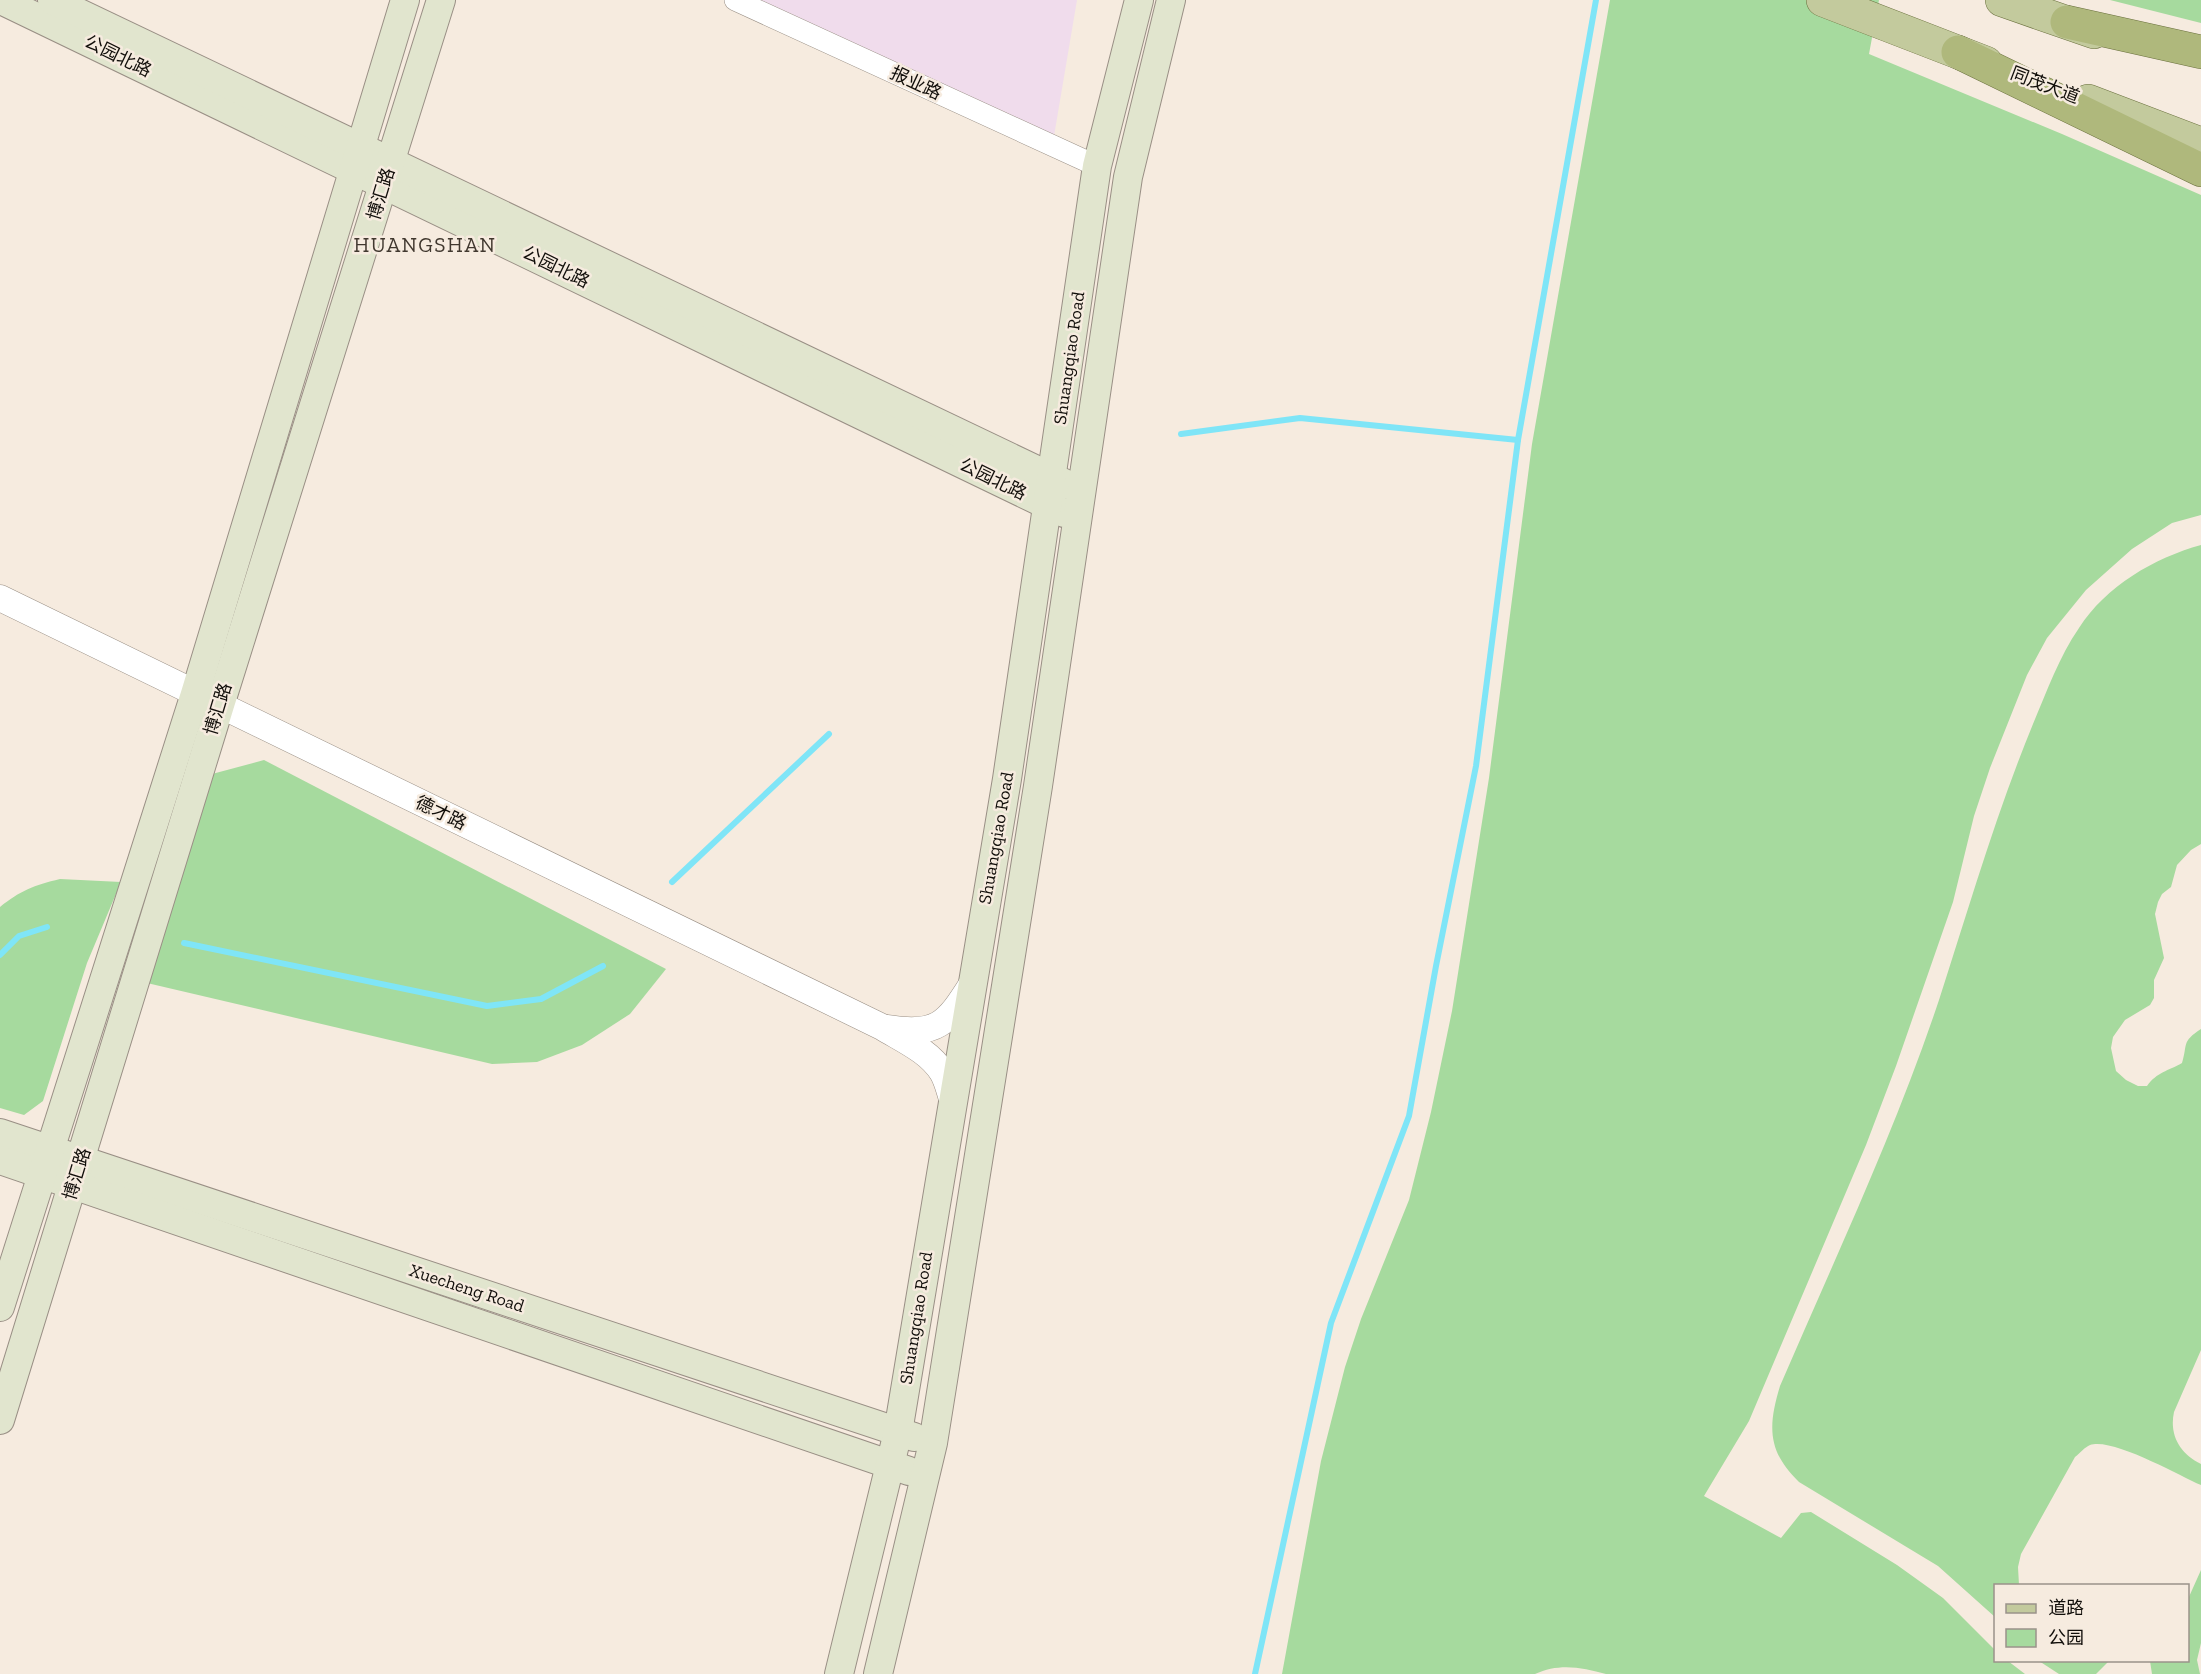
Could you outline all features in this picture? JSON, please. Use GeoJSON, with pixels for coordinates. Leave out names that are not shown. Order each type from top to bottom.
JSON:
{"type":"FeatureCollection","features":[{"type":"Feature","properties":{"kind":"highway"},"geometry":{"type":"LineString","coordinates":[[2067,22],[2201,51]]}},
{"type":"Feature","properties":{"kind":"highway"},"geometry":{"type":"LineString","coordinates":[[1958,52],[2201,170]]}},
{"type":"Feature","properties":{"kind":"main road","name":"公园北路"},"geometry":{"type":"LineString","coordinates":[[1,0],[356,158]]}},
{"type":"Feature","properties":{"kind":"main road","name":"公园北路"},"geometry":{"type":"LineString","coordinates":[[52,0],[356,158],[905,422],[1047,505],[1077,520]]}},
{"type":"Feature","properties":{"kind":"main road","name":"博汇路"},"geometry":{"type":"LineString","coordinates":[[0,1420],[77,1173],[356,158],[405,0]]}},
{"type":"Feature","properties":{"kind":"main road","name":"博汇路"},"geometry":{"type":"LineString","coordinates":[[0,1307],[45,1162],[387,173],[441,0]]}},
{"type":"Feature","properties":{"kind":"main road","name":"Shuangqiao Road"},"geometry":{"type":"LineString","coordinates":[[839,1674],[898,1432],[1007,779],[1097,166],[1139,0]]}},
{"type":"Feature","properties":{"kind":"main road","name":"Shuangqiao Road"},"geometry":{"type":"LineString","coordinates":[[878,1674],[933,1443],[1038,786],[1128,177],[1171,0]]}},
{"type":"Feature","properties":{"kind":"main road","name":"同茂大道"},"geometry":{"type":"LineString","coordinates":[[1823,0],[2201,144]]}},
{"type":"Feature","properties":{"kind":"main road"},"geometry":{"type":"LineString","coordinates":[[2002,0],[2201,69]]}},
{"type":"Feature","properties":{"kind":"main road","name":"公园北路"},"geometry":{"type":"LineString","coordinates":[[905,422],[1051,477],[1081,492]]}},
{"type":"Feature","properties":{"kind":"main road","name":"Xuecheng Road"},"geometry":{"type":"LineString","coordinates":[[0,1133],[45,1162],[926,1477]]}},
{"type":"Feature","properties":{"kind":"main road","name":"Xuecheng Road"},"geometry":{"type":"LineString","coordinates":[[0,1160],[45,1162]]}},
{"type":"Feature","properties":{"kind":"main road","name":"Xuecheng Road"},"geometry":{"type":"LineString","coordinates":[[77,1173],[933,1443]]}},
{"type":"Feature","properties":{"kind":"street","name":"报业路"},"geometry":{"type":"LineString","coordinates":[[735,0],[1097,166]]}},
{"type":"Feature","properties":{"kind":"street","name":"德才路"},"geometry":{"type":"LineString","coordinates":[[0,598],[882,1027],[922,1051],[935,1062],[944,1075],[952,1099]]}},
{"type":"Feature","properties":{"kind":"street","name":"德才路"},"geometry":{"type":"LineString","coordinates":[[882,1027],[909,1031],[924,1030],[937,1025],[957,1008],[972,984]]}},
{"type":"Feature","properties":{"kind":"shaded area"},"geometry":{"type":"Polygon","coordinates":[[[759,0],[1077,0],[1054,136],[759,0]]]}},
{"type":"Feature","properties":{"kind":"green space"},"geometry":{"type":"Polygon","coordinates":[[[1610,0],[1879,0],[1869,54],[2062,134],[2201,195],[2201,515],[2172,523],[2132,549],[2086,590],[2047,638],[2027,675],[1990,768],[1974,816],[1953,902],[1866,1145],[1749,1421],[1704,1496],[1781,1538],[1801,1513],[1811,1512],[1897,1565],[1943,1598],[1994,1649],[1994,1662],[2009,1662],[2025,1674],[1606,1674],[1561,1667],[1535,1674],[1282,1674],[1321,1461],[1345,1367],[1361,1319],[1409,1200],[1431,1112],[1452,1011],[1489,778],[1532,444],[1610,0]]]}},
{"type":"Feature","properties":{"kind":"green space"},"geometry":{"type":"Polygon","coordinates":[[[2110,0],[2201,0],[2201,23],[2110,0]]]}},
{"type":"Feature","properties":{"kind":"green space"},"geometry":{"type":"Polygon","coordinates":[[[2201,545],[2201,844],[2191,850],[2177,865],[2171,887],[2162,894],[2158,902],[2155,914],[2164,958],[2154,980],[2154,998],[2150,1005],[2125,1020],[2113,1037],[2111,1048],[2116,1071],[2126,1080],[2138,1086],[2147,1086],[2159,1075],[2182,1063],[2188,1040],[2201,1029],[2201,1350],[2174,1412],[2173,1428],[2182,1449],[2201,1464],[2201,1485],[2113,1446],[2100,1444],[2088,1446],[2075,1457],[2021,1554],[2018,1567],[2019,1584],[1994,1584],[1994,1616],[1938,1566],[1799,1482],[1781,1460],[1776,1449],[1772,1426],[1773,1414],[1780,1386],[1864,1194],[1922,1049],[2007,792],[2059,662],[2079,628],[2103,599],[2132,576],[2183,551],[2201,545]]]}},
{"type":"Feature","properties":{"kind":"green space"},"geometry":{"type":"Polygon","coordinates":[[[264,760],[666,969],[630,1014],[582,1045],[537,1062],[492,1064],[147,983],[212,774],[264,760]]]}},
{"type":"Feature","properties":{"kind":"green space"},"geometry":{"type":"Polygon","coordinates":[[[60,879],[121,882],[87,963],[43,1101],[24,1115],[0,1108],[0,907],[28,889],[60,879]]]}},
{"type":"Feature","properties":{"kind":"green space"},"geometry":{"type":"Polygon","coordinates":[[[2201,1570],[2201,1643],[2197,1660],[2200,1674],[2152,1674],[2150,1662],[2189,1662],[2189,1597],[2201,1570]]]}},
{"type":"Feature","properties":{"kind":"green space"},"geometry":{"type":"Polygon","coordinates":[[[2041,1662],[2108,1662],[2096,1674],[2059,1674],[2041,1662]]]}},
{"type":"Feature","properties":{"kind":"waterway"},"geometry":{"type":"LineString","coordinates":[[1255,1674],[1331,1323],[1409,1116],[1476,766],[1518,440],[1596,0]]}},
{"type":"Feature","properties":{"kind":"waterway"},"geometry":{"type":"LineString","coordinates":[[1181,434],[1300,418],[1518,440]]}},
{"type":"Feature","properties":{"kind":"waterway"},"geometry":{"type":"LineString","coordinates":[[672,882],[829,734]]}},
{"type":"Feature","properties":{"kind":"waterway"},"geometry":{"type":"LineString","coordinates":[[0,955],[19,936],[47,927]]}},
{"type":"Feature","properties":{"kind":"waterway"},"geometry":{"type":"LineString","coordinates":[[184,943],[487,1006],[541,999],[603,966]]}},
{"type":"Feature","properties":{"kind":"district","name":"HUANGSHAN"},"geometry":{"type":"Point","coordinates":[425,245]}}]}
